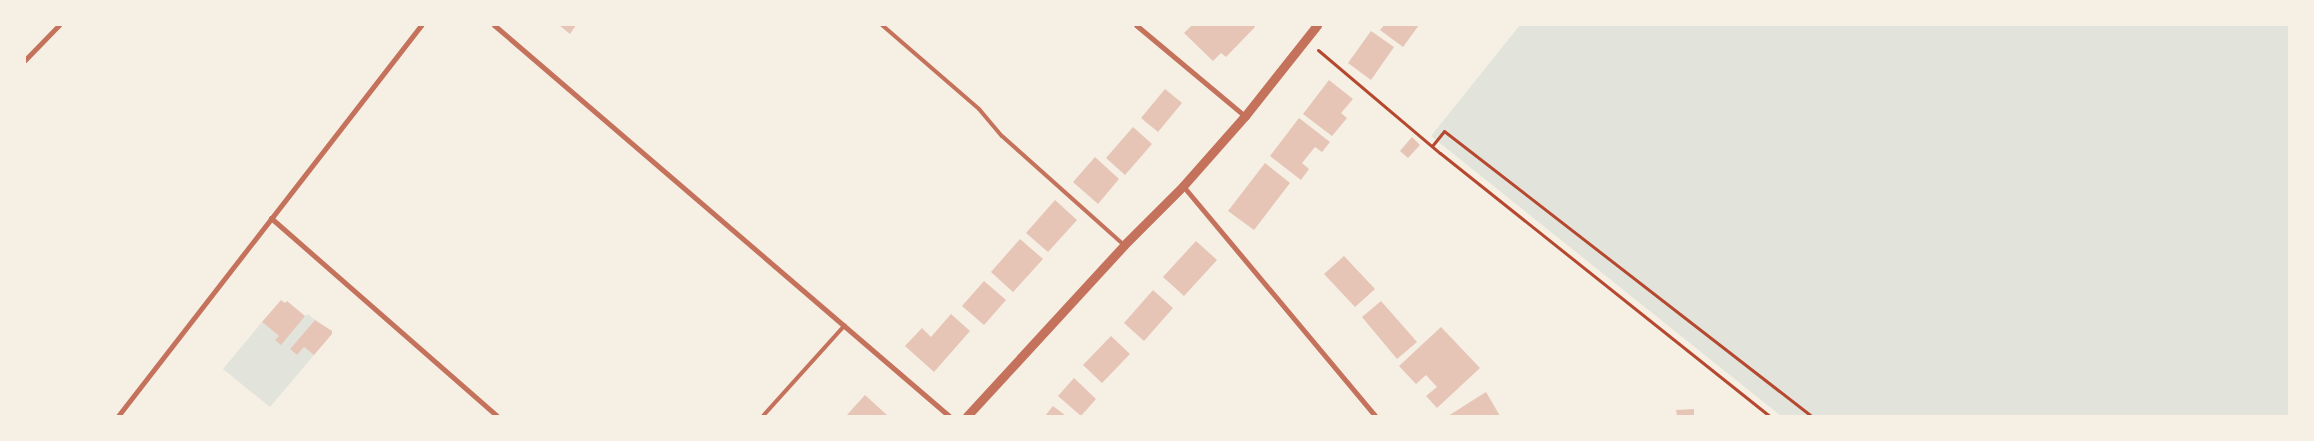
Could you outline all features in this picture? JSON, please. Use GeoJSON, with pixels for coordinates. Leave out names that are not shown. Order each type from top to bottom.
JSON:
{"type":"FeatureCollection","features":[{"type":"Feature","properties":{"kind":"street"},"geometry":{"type":"LineString","coordinates":[[25,60],[59,25]]}},
{"type":"Feature","properties":{"kind":"street"},"geometry":{"type":"LineString","coordinates":[[118,416],[421,25]]}},
{"type":"Feature","properties":{"kind":"street"},"geometry":{"type":"LineString","coordinates":[[494,25],[949,416]]}},
{"type":"Feature","properties":{"kind":"street"},"geometry":{"type":"LineString","coordinates":[[1136,25],[1245,116]]}},
{"type":"Feature","properties":{"kind":"street"},"geometry":{"type":"LineString","coordinates":[[970,415],[1124,245],[1183,186],[1245,116],[1317,25]]}},
{"type":"Feature","properties":{"kind":"street"},"geometry":{"type":"LineString","coordinates":[[1183,186],[1375,416]]}},
{"type":"Feature","properties":{"kind":"street"},"geometry":{"type":"LineString","coordinates":[[272,218],[497,416]]}},
{"type":"Feature","properties":{"kind":"lane"},"geometry":{"type":"LineString","coordinates":[[882,25],[979,109],[1002,136],[1124,245]]}},
{"type":"Feature","properties":{"kind":"lane"},"geometry":{"type":"LineString","coordinates":[[763,416],[845,325]]}},
{"type":"Feature","properties":{"kind":"path"},"geometry":{"type":"LineString","coordinates":[[1306,40],[1432,146],[1770,416]]}},
{"type":"Feature","properties":{"kind":"path"},"geometry":{"type":"LineString","coordinates":[[1432,146],[1444,131],[1811,416]]}},
{"type":"Feature","properties":{"kind":"shaded area"},"geometry":{"type":"Polygon","coordinates":[[[1520,25],[2289,25],[2289,416],[1781,416],[1431,136],[1520,25]]]}},
{"type":"Feature","properties":{"kind":"shaded area"},"geometry":{"type":"Polygon","coordinates":[[[308,314],[315,320],[290,349],[297,355],[304,347],[314,355],[270,407],[223,369],[262,322],[279,336],[275,340],[308,314]]]}},
{"type":"Feature","properties":{"kind":"building"},"geometry":{"type":"Polygon","coordinates":[[[559,25],[576,25],[570,34],[559,25]]]}},
{"type":"Feature","properties":{"kind":"building"},"geometry":{"type":"Polygon","coordinates":[[[1192,25],[1254,25],[1255,27],[1226,57],[1221,53],[1213,61],[1184,33],[1192,25]]]}},
{"type":"Feature","properties":{"kind":"building"},"geometry":{"type":"Polygon","coordinates":[[[1384,25],[1419,25],[1403,47],[1380,30],[1384,25]]]}},
{"type":"Feature","properties":{"kind":"building"},"geometry":{"type":"Polygon","coordinates":[[[1371,31],[1394,47],[1371,80],[1348,63],[1371,31]]]}},
{"type":"Feature","properties":{"kind":"building"},"geometry":{"type":"Polygon","coordinates":[[[1329,80],[1353,99],[1341,113],[1347,118],[1332,136],[1303,114],[1329,80]]]}},
{"type":"Feature","properties":{"kind":"building"},"geometry":{"type":"Polygon","coordinates":[[[1165,89],[1182,103],[1158,132],[1141,118],[1165,89]]]}},
{"type":"Feature","properties":{"kind":"building"},"geometry":{"type":"Polygon","coordinates":[[[1299,118],[1330,142],[1322,152],[1315,147],[1302,163],[1309,169],[1301,180],[1270,156],[1299,118]]]}},
{"type":"Feature","properties":{"kind":"building"},"geometry":{"type":"Polygon","coordinates":[[[1133,127],[1152,144],[1125,175],[1106,158],[1133,127]]]}},
{"type":"Feature","properties":{"kind":"building"},"geometry":{"type":"Polygon","coordinates":[[[1412,137],[1420,145],[1408,158],[1400,151],[1412,137]]]}},
{"type":"Feature","properties":{"kind":"building"},"geometry":{"type":"Polygon","coordinates":[[[1095,157],[1119,179],[1098,204],[1073,182],[1095,157]]]}},
{"type":"Feature","properties":{"kind":"building"},"geometry":{"type":"Polygon","coordinates":[[[1265,163],[1290,183],[1254,230],[1228,211],[1265,163]]]}},
{"type":"Feature","properties":{"kind":"building"},"geometry":{"type":"Polygon","coordinates":[[[1055,200],[1077,220],[1048,252],[1026,233],[1055,200]]]}},
{"type":"Feature","properties":{"kind":"building"},"geometry":{"type":"Polygon","coordinates":[[[1020,239],[1043,259],[1013,292],[991,272],[1020,239]]]}},
{"type":"Feature","properties":{"kind":"building"},"geometry":{"type":"Polygon","coordinates":[[[1196,241],[1217,260],[1184,296],[1163,277],[1196,241]]]}},
{"type":"Feature","properties":{"kind":"building"},"geometry":{"type":"Polygon","coordinates":[[[1344,256],[1375,289],[1355,307],[1324,274],[1344,256]]]}},
{"type":"Feature","properties":{"kind":"building"},"geometry":{"type":"Polygon","coordinates":[[[984,281],[1006,300],[984,325],[962,306],[984,281]]]}},
{"type":"Feature","properties":{"kind":"building"},"geometry":{"type":"Polygon","coordinates":[[[1153,290],[1173,308],[1144,341],[1124,323],[1153,290]]]}},
{"type":"Feature","properties":{"kind":"building"},"geometry":{"type":"Polygon","coordinates":[[[281,300],[285,303],[287,301],[305,316],[281,345],[275,340],[279,336],[262,322],[281,300]]]}},
{"type":"Feature","properties":{"kind":"building"},"geometry":{"type":"Polygon","coordinates":[[[1381,301],[1417,342],[1397,359],[1362,317],[1381,301]]]}},
{"type":"Feature","properties":{"kind":"building"},"geometry":{"type":"Polygon","coordinates":[[[951,314],[970,331],[934,372],[905,346],[922,328],[931,337],[951,314]]]}},
{"type":"Feature","properties":{"kind":"building"},"geometry":{"type":"Polygon","coordinates":[[[315,320],[332,331],[332,334],[314,355],[304,347],[297,355],[290,349],[315,320]]]}},
{"type":"Feature","properties":{"kind":"building"},"geometry":{"type":"Polygon","coordinates":[[[1441,327],[1480,368],[1437,408],[1426,396],[1437,387],[1426,375],[1416,384],[1399,366],[1441,327]]]}},
{"type":"Feature","properties":{"kind":"building"},"geometry":{"type":"Polygon","coordinates":[[[1111,336],[1130,354],[1102,383],[1083,365],[1111,336]]]}},
{"type":"Feature","properties":{"kind":"building"},"geometry":{"type":"Polygon","coordinates":[[[1074,378],[1096,399],[1081,416],[1058,396],[1074,378]]]}},
{"type":"Feature","properties":{"kind":"building"},"geometry":{"type":"Polygon","coordinates":[[[1486,392],[1500,416],[1448,416],[1486,392]]]}},
{"type":"Feature","properties":{"kind":"building"},"geometry":{"type":"Polygon","coordinates":[[[865,395],[888,416],[846,416],[865,395]]]}},
{"type":"Feature","properties":{"kind":"building"},"geometry":{"type":"Polygon","coordinates":[[[1053,406],[1066,416],[1045,416],[1053,406]]]}},
{"type":"Feature","properties":{"kind":"building"},"geometry":{"type":"Polygon","coordinates":[[[1694,409],[1694,416],[1677,416],[1676,410],[1694,409]]]}}]}
